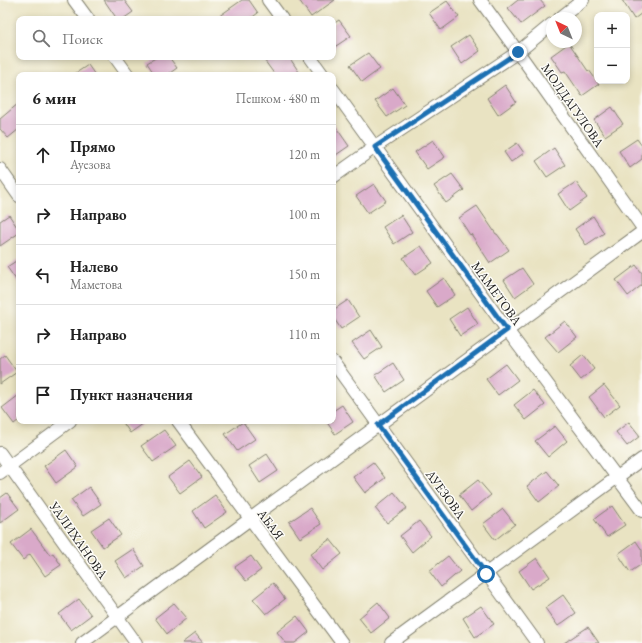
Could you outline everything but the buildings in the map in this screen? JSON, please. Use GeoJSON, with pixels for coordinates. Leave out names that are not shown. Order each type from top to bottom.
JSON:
{"type":"FeatureCollection","features":[{"type":"Feature","properties":{"kind":"street"},"geometry":{"type":"LineString","coordinates":[[74,0],[86,16]]}},
{"type":"Feature","properties":{"kind":"street"},"geometry":{"type":"LineString","coordinates":[[268,0],[280,16]]}},
{"type":"Feature","properties":{"kind":"street","name":"МОЛДАГУЛОВА"},"geometry":{"type":"LineString","coordinates":[[480,0],[642,226]]}},
{"type":"Feature","properties":{"kind":"street"},"geometry":{"type":"LineString","coordinates":[[568,12],[583,0]]}},
{"type":"Feature","properties":{"kind":"street"},"geometry":{"type":"LineString","coordinates":[[336,176],[375,147],[518,52],[546,29]]}},
{"type":"Feature","properties":{"kind":"street"},"geometry":{"type":"LineString","coordinates":[[117,60],[126,72]]}},
{"type":"Feature","properties":{"kind":"street"},"geometry":{"type":"LineString","coordinates":[[312,60],[321,72]]}},
{"type":"Feature","properties":{"kind":"street","name":"МАМЕТОВА"},"geometry":{"type":"LineString","coordinates":[[336,93],[507,330],[642,510]]}},
{"type":"Feature","properties":{"kind":"street"},"geometry":{"type":"LineString","coordinates":[[0,169],[16,192]]}},
{"type":"Feature","properties":{"kind":"street"},"geometry":{"type":"LineString","coordinates":[[82,643],[642,232]]}},
{"type":"Feature","properties":{"kind":"street","name":"АУЕЗОВА"},"geometry":{"type":"LineString","coordinates":[[336,366],[537,643]]}},
{"type":"Feature","properties":{"kind":"street"},"geometry":{"type":"LineString","coordinates":[[5,469],[66,424]]}},
{"type":"Feature","properties":{"kind":"street","name":"АБАЯ"},"geometry":{"type":"LineString","coordinates":[[180,424],[342,643]]}},
{"type":"Feature","properties":{"kind":"street","name":"УАЛИХАНОВА"},"geometry":{"type":"LineString","coordinates":[[0,453],[5,469],[136,643]]}},
{"type":"Feature","properties":{"kind":"street"},"geometry":{"type":"LineString","coordinates":[[391,643],[642,459]]}},
{"type":"Feature","properties":{"kind":"route"},"geometry":{"type":"LineString","coordinates":[[486,574],[378,425],[507,330],[375,147],[518,52]]}}]}
